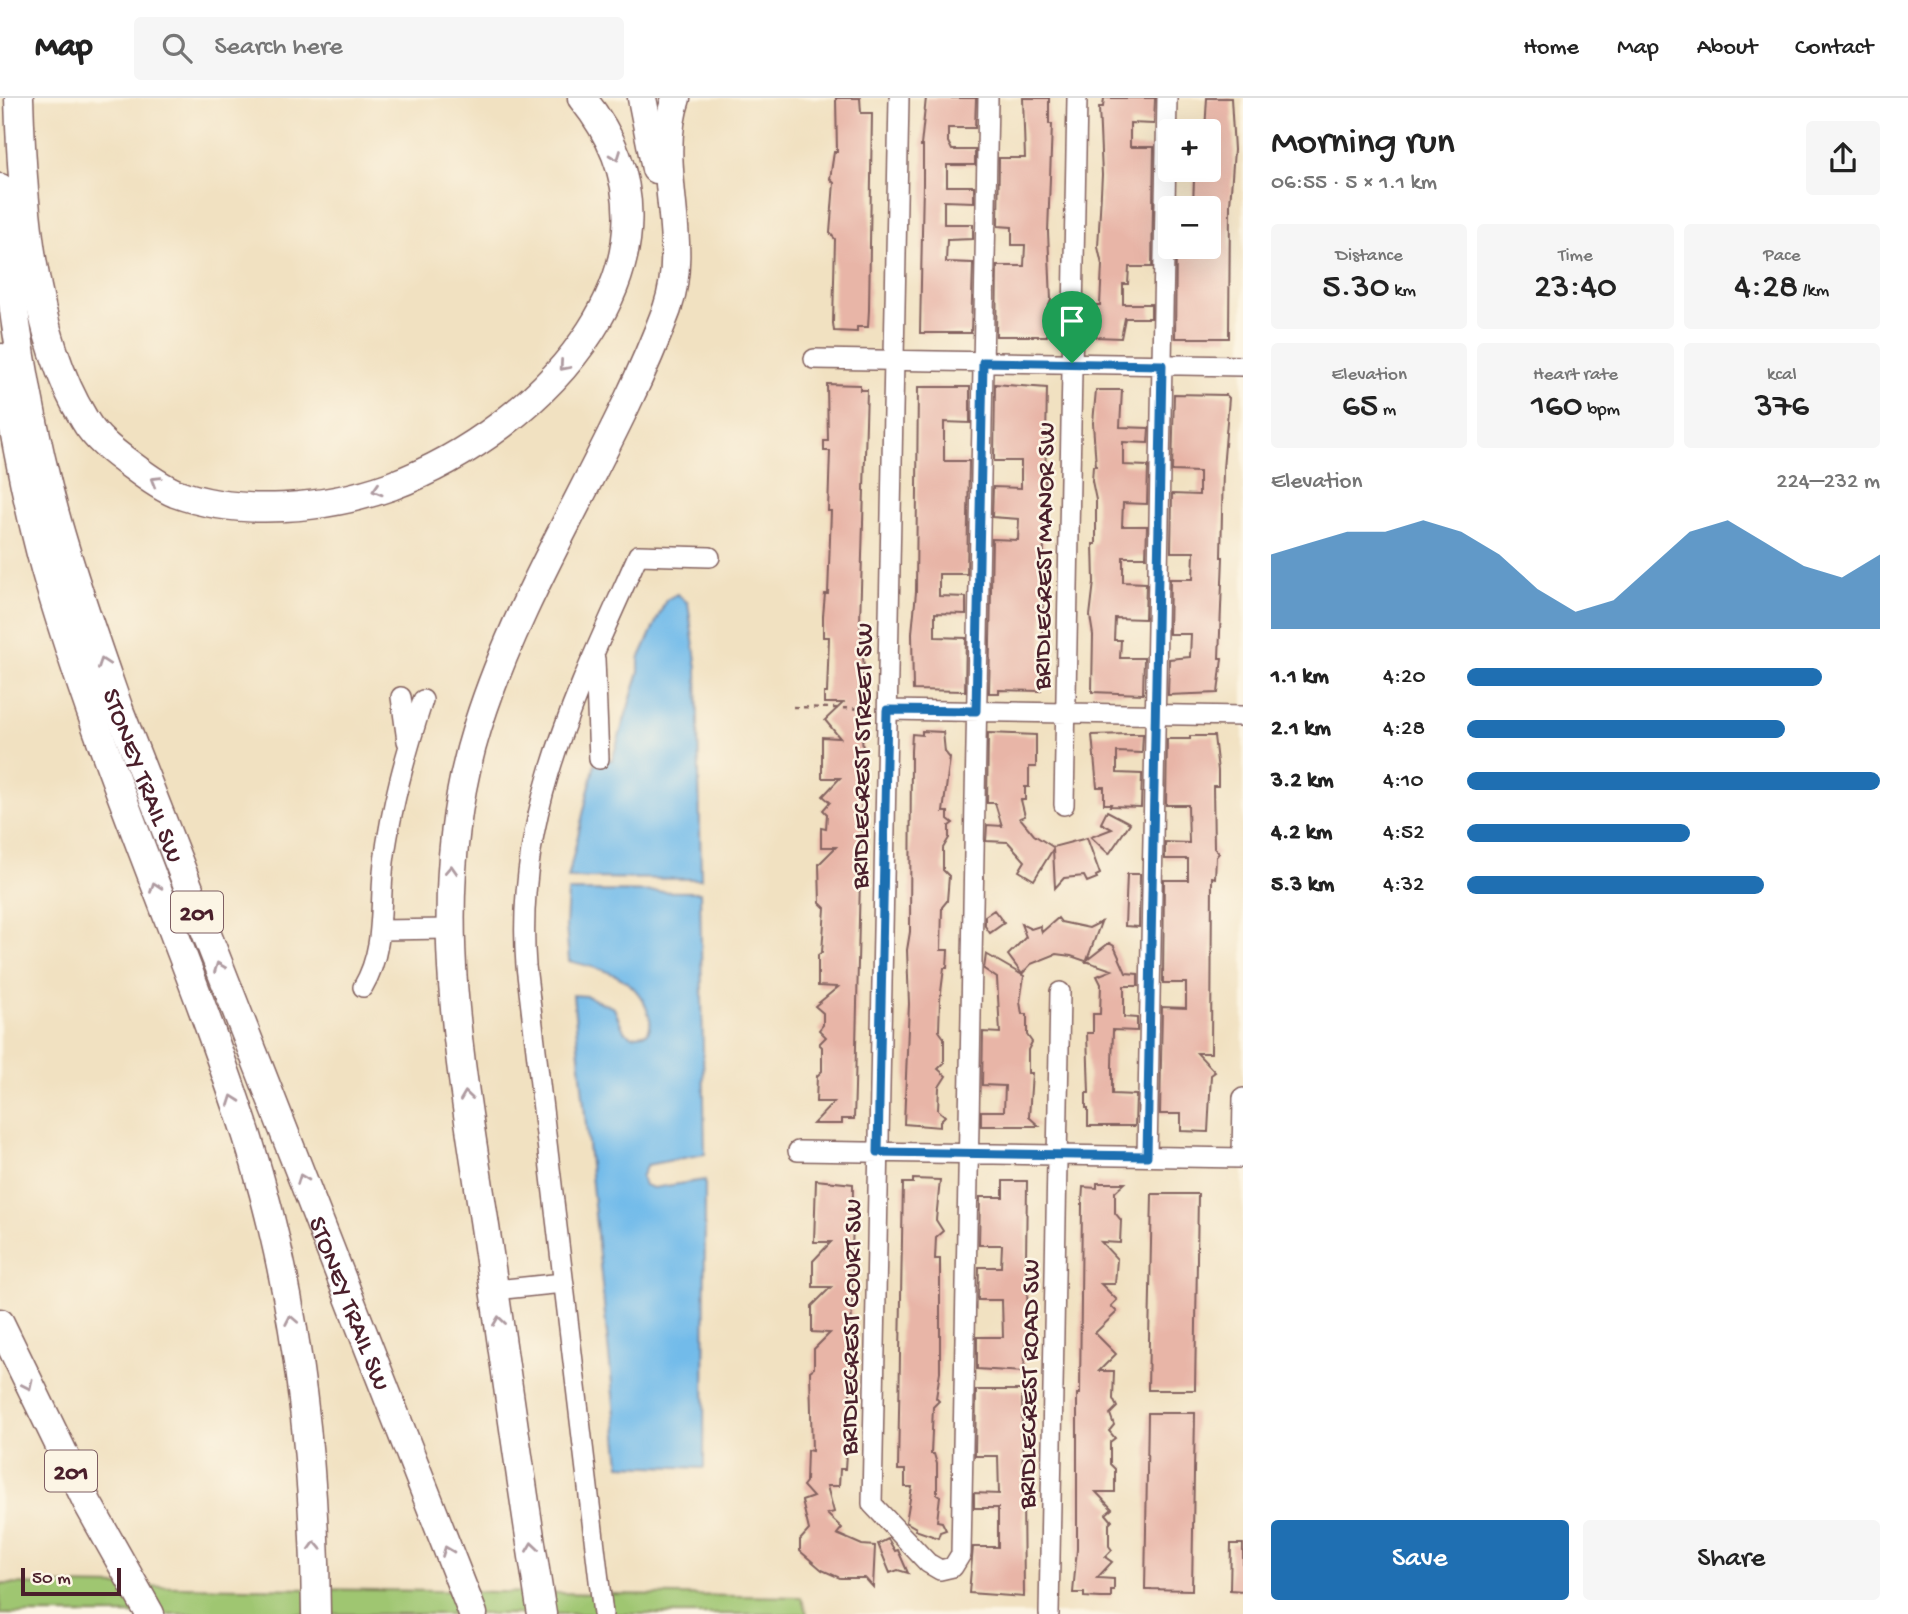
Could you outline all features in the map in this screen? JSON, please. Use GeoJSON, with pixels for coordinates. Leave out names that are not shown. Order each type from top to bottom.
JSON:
{"type":"FeatureCollection","features":[{"type":"Feature","properties":{"kind":"highway"},"geometry":{"type":"LineString","coordinates":[[19,98],[37,282],[52,353],[85,421],[118,455],[175,492],[229,504],[275,506],[303,505],[361,495],[419,474],[503,424],[575,353],[597,324],[612,295],[626,234],[626,201],[620,168],[597,117],[582,98]]}},
{"type":"Feature","properties":{"kind":"highway"},"geometry":{"type":"LineString","coordinates":[[642,98],[657,178],[663,253],[658,305],[647,351]]}},
{"type":"Feature","properties":{"kind":"highway"},"geometry":{"type":"LineString","coordinates":[[542,1614],[452,1002],[450,864],[461,795],[477,726],[506,651],[548,558],[613,431],[668,306],[676,254],[668,135],[676,98]]}},
{"type":"Feature","properties":{"kind":"highway","name":"STONEY TRAIL SW"},"geometry":{"type":"LineString","coordinates":[[0,188],[21,361],[34,430],[77,589],[119,710],[472,1614]]}},
{"type":"Feature","properties":{"kind":"highway"},"geometry":{"type":"LineString","coordinates":[[0,345],[24,488],[59,615],[120,792],[247,1136],[275,1241],[294,1335],[309,1453],[316,1614]]}},
{"type":"Feature","properties":{"kind":"highway","name":"201"},"geometry":{"type":"LineString","coordinates":[[0,1323],[88,1504],[150,1614]]}},
{"type":"Feature","properties":{"kind":"street","name":"BRIDLECREST STREET SW"},"geometry":{"type":"LineString","coordinates":[[878,1152],[899,98]]}},
{"type":"Feature","properties":{"kind":"street"},"geometry":{"type":"LineString","coordinates":[[968,1154],[988,98]]}},
{"type":"Feature","properties":{"kind":"street","name":"BRIDLECREST MANOR SW"},"geometry":{"type":"LineString","coordinates":[[1064,806],[1077,98]]}},
{"type":"Feature","properties":{"kind":"street"},"geometry":{"type":"LineString","coordinates":[[1147,1156],[1167,98]]}},
{"type":"Feature","properties":{"kind":"street"},"geometry":{"type":"LineString","coordinates":[[814,359],[1243,366]]}},
{"type":"Feature","properties":{"kind":"street"},"geometry":{"type":"LineString","coordinates":[[603,1614],[526,966],[524,893],[540,796],[570,708],[638,555],[709,557]]}},
{"type":"Feature","properties":{"kind":"street"},"geometry":{"type":"LineString","coordinates":[[594,654],[599,759]]}},
{"type":"Feature","properties":{"kind":"street"},"geometry":{"type":"LineString","coordinates":[[401,697],[408,748]]}},
{"type":"Feature","properties":{"kind":"street"},"geometry":{"type":"LineString","coordinates":[[363,987],[372,971],[380,930],[384,863],[408,748],[424,700]]}},
{"type":"Feature","properties":{"kind":"street"},"geometry":{"type":"LineString","coordinates":[[887,710],[1243,716]]}},
{"type":"Feature","properties":{"kind":"street"},"geometry":{"type":"LineString","coordinates":[[380,930],[449,929]]}},
{"type":"Feature","properties":{"kind":"street","name":"BRIDLECREST ROAD SW"},"geometry":{"type":"LineString","coordinates":[[1049,1614],[1060,992]]}},
{"type":"Feature","properties":{"kind":"street"},"geometry":{"type":"LineString","coordinates":[[798,1151],[1242,1158],[1243,1098]]}},
{"type":"Feature","properties":{"kind":"street","name":"BRIDLECREST COURT SW"},"geometry":{"type":"LineString","coordinates":[[878,1152],[872,1504],[933,1567],[940,1570],[953,1567],[959,1559],[968,1154]]}},
{"type":"Feature","properties":{"kind":"street"},"geometry":{"type":"LineString","coordinates":[[495,1290],[563,1283]]}},
{"type":"Feature","properties":{"kind":"path"},"geometry":{"type":"LineString","coordinates":[[793,707],[887,710]]}},
{"type":"Feature","properties":{"kind":"green space"},"geometry":{"type":"Polygon","coordinates":[[[0,1584],[801,1597],[807,1614],[0,1614],[0,1584]]]}},
{"type":"Feature","properties":{"kind":"water"},"geometry":{"type":"Polygon","coordinates":[[[677,594],[688,603],[697,668],[701,879],[568,878],[596,759],[612,760],[639,672],[639,659],[666,600],[677,594]]]}},
{"type":"Feature","properties":{"kind":"water"},"geometry":{"type":"Polygon","coordinates":[[[568,891],[700,892],[705,1154],[647,1165],[641,1177],[644,1185],[653,1188],[705,1180],[704,1468],[620,1465],[573,995],[587,996],[614,1008],[624,1031],[632,1036],[647,1033],[650,1021],[640,996],[624,980],[604,970],[569,961],[566,926],[568,891]]]}},
{"type":"Feature","properties":{"kind":"building"},"geometry":{"type":"Polygon","coordinates":[[[836,98],[860,98],[861,113],[872,113],[868,327],[857,327],[857,332],[834,331],[833,323],[835,239],[830,233],[834,183],[830,179],[834,152],[837,152],[836,98]]]}},
{"type":"Feature","properties":{"kind":"building"},"geometry":{"type":"Polygon","coordinates":[[[926,98],[976,98],[975,128],[948,128],[948,142],[952,150],[975,150],[975,165],[947,165],[947,186],[974,186],[974,202],[944,201],[944,224],[973,224],[973,239],[947,240],[946,262],[973,263],[971,333],[920,333],[923,183],[921,146],[926,98]]]}},
{"type":"Feature","properties":{"kind":"building"},"geometry":{"type":"Polygon","coordinates":[[[1023,98],[1049,98],[1049,124],[1052,124],[1048,232],[1051,300],[1047,310],[1047,336],[996,336],[997,266],[1024,266],[1025,245],[1012,245],[1012,227],[998,226],[999,158],[1025,158],[1023,98]]]}},
{"type":"Feature","properties":{"kind":"building"},"geometry":{"type":"Polygon","coordinates":[[[1104,98],[1155,98],[1154,124],[1130,123],[1130,147],[1154,147],[1152,267],[1129,267],[1128,284],[1123,284],[1123,304],[1151,304],[1151,318],[1125,318],[1121,338],[1096,337],[1096,305],[1100,305],[1102,265],[1098,247],[1102,175],[1099,107],[1103,107],[1104,98]]]}},
{"type":"Feature","properties":{"kind":"building"},"geometry":{"type":"Polygon","coordinates":[[[1207,98],[1231,98],[1234,150],[1230,205],[1229,338],[1175,338],[1176,259],[1221,259],[1221,196],[1193,196],[1194,182],[1221,182],[1221,119],[1206,119],[1207,98]]]}},
{"type":"Feature","properties":{"kind":"building"},"geometry":{"type":"Polygon","coordinates":[[[827,384],[860,385],[860,390],[867,390],[860,622],[864,668],[861,721],[863,753],[854,1119],[842,1119],[842,1124],[813,1124],[834,1102],[816,1102],[817,1076],[822,1071],[822,1047],[819,1044],[826,1037],[819,1030],[823,1025],[823,1013],[815,1006],[838,987],[818,986],[818,955],[822,952],[825,908],[820,903],[819,864],[836,847],[821,847],[821,828],[826,829],[827,814],[823,810],[830,802],[823,796],[840,778],[822,778],[822,737],[840,738],[825,720],[843,703],[824,703],[824,693],[827,693],[829,637],[823,637],[823,616],[825,594],[828,594],[831,511],[828,511],[830,451],[824,451],[824,441],[828,441],[827,384]]]}},
{"type":"Feature","properties":{"kind":"building"},"geometry":{"type":"Polygon","coordinates":[[[995,384],[1047,388],[1041,691],[999,690],[999,693],[989,693],[992,539],[1018,540],[1019,519],[992,517],[993,487],[1021,488],[1021,461],[994,461],[995,384]]]}},
{"type":"Feature","properties":{"kind":"building"},"geometry":{"type":"Polygon","coordinates":[[[918,387],[970,387],[970,423],[944,422],[944,461],[969,461],[967,574],[939,574],[939,596],[966,597],[966,614],[935,613],[935,637],[966,638],[965,691],[913,690],[918,387]]]}},
{"type":"Feature","properties":{"kind":"building"},"geometry":{"type":"Polygon","coordinates":[[[1096,390],[1122,390],[1120,427],[1149,428],[1148,443],[1123,442],[1123,465],[1148,466],[1147,504],[1123,503],[1122,526],[1147,526],[1146,557],[1123,557],[1123,582],[1146,583],[1145,619],[1115,618],[1114,640],[1121,640],[1120,658],[1144,658],[1143,694],[1092,692],[1093,635],[1090,616],[1094,582],[1093,544],[1096,544],[1096,500],[1092,481],[1093,466],[1096,466],[1093,423],[1096,390]]]}},
{"type":"Feature","properties":{"kind":"building"},"geometry":{"type":"Polygon","coordinates":[[[1174,394],[1226,395],[1229,398],[1223,469],[1219,658],[1222,658],[1218,693],[1168,695],[1169,659],[1190,657],[1191,634],[1169,634],[1170,579],[1193,579],[1194,552],[1171,552],[1172,494],[1199,495],[1199,472],[1172,471],[1174,394]]]}},
{"type":"Feature","properties":{"kind":"building"},"geometry":{"type":"Polygon","coordinates":[[[922,731],[943,732],[945,752],[950,758],[943,812],[948,812],[948,819],[953,823],[949,826],[949,838],[943,848],[943,870],[949,876],[947,901],[942,907],[941,950],[948,950],[940,1000],[939,1031],[944,1038],[944,1063],[938,1069],[946,1076],[939,1087],[938,1110],[945,1116],[940,1121],[940,1127],[904,1124],[909,1004],[907,950],[910,932],[911,751],[912,734],[922,735],[922,731]]]}},
{"type":"Feature","properties":{"kind":"building"},"geometry":{"type":"Polygon","coordinates":[[[988,733],[1036,735],[1036,767],[1029,767],[1029,787],[1025,787],[1025,800],[1021,800],[1025,816],[1020,818],[1034,835],[1053,847],[1087,838],[1100,874],[1097,878],[1087,882],[1084,876],[1064,878],[1055,888],[1053,849],[1034,880],[1019,871],[1025,861],[1008,842],[986,841],[987,825],[1002,826],[995,803],[987,803],[988,733]]]}},
{"type":"Feature","properties":{"kind":"building"},"geometry":{"type":"Polygon","coordinates":[[[1143,734],[1142,753],[1117,752],[1117,773],[1142,774],[1141,807],[1104,804],[1104,787],[1097,787],[1092,735],[1143,734]]]}},
{"type":"Feature","properties":{"kind":"building"},"geometry":{"type":"Polygon","coordinates":[[[1190,736],[1214,736],[1218,771],[1218,786],[1213,786],[1214,848],[1219,853],[1216,857],[1215,878],[1212,877],[1211,1053],[1197,1053],[1215,1072],[1211,1075],[1208,1132],[1181,1131],[1181,1114],[1160,1114],[1162,1007],[1186,1008],[1186,983],[1163,983],[1164,880],[1188,880],[1188,859],[1165,859],[1165,842],[1189,843],[1188,805],[1166,805],[1167,739],[1190,739],[1190,736]]]}},
{"type":"Feature","properties":{"kind":"building"},"geometry":{"type":"Polygon","coordinates":[[[1107,811],[1130,823],[1109,854],[1091,837],[1112,829],[1101,823],[1107,811]]]}},
{"type":"Feature","properties":{"kind":"building"},"geometry":{"type":"Polygon","coordinates":[[[1127,874],[1140,874],[1139,927],[1125,926],[1127,874]]]}},
{"type":"Feature","properties":{"kind":"building"},"geometry":{"type":"Polygon","coordinates":[[[994,910],[1004,923],[990,933],[985,926],[985,916],[994,910]]]}},
{"type":"Feature","properties":{"kind":"building"},"geometry":{"type":"Polygon","coordinates":[[[1058,918],[1061,922],[1089,928],[1101,922],[1087,960],[1109,943],[1114,946],[1126,973],[1138,974],[1138,986],[1124,986],[1124,1017],[1137,1018],[1137,1031],[1113,1030],[1112,1066],[1112,1094],[1136,1095],[1135,1126],[1088,1126],[1087,1033],[1093,1033],[1093,1014],[1100,1014],[1101,984],[1097,976],[1112,970],[1071,956],[1056,954],[1031,964],[1022,974],[1008,955],[1026,937],[1021,924],[1031,929],[1040,926],[1042,932],[1058,918]]]}},
{"type":"Feature","properties":{"kind":"building"},"geometry":{"type":"Polygon","coordinates":[[[986,954],[1024,976],[1020,1002],[1022,1014],[1027,1014],[1027,1035],[1032,1042],[1028,1050],[1028,1073],[1032,1073],[1029,1117],[1039,1126],[981,1126],[981,1111],[1004,1111],[1005,1086],[982,1085],[983,1032],[1000,1033],[997,978],[984,969],[986,954]]]}},
{"type":"Feature","properties":{"kind":"building"},"geometry":{"type":"Polygon","coordinates":[[[913,1179],[940,1180],[936,1220],[943,1231],[936,1237],[935,1259],[940,1259],[940,1372],[936,1398],[939,1401],[933,1407],[931,1454],[934,1454],[937,1464],[937,1494],[940,1496],[937,1521],[942,1522],[946,1530],[940,1532],[938,1538],[915,1530],[916,1528],[906,1522],[912,1487],[905,1487],[905,1470],[898,1470],[903,1183],[913,1183],[913,1179]]]}},
{"type":"Feature","properties":{"kind":"building"},"geometry":{"type":"Polygon","coordinates":[[[816,1180],[853,1184],[851,1379],[845,1469],[840,1469],[839,1486],[827,1486],[834,1512],[827,1514],[842,1528],[837,1534],[862,1545],[875,1546],[873,1587],[865,1578],[840,1578],[822,1570],[800,1551],[800,1540],[809,1530],[802,1501],[813,1497],[803,1486],[806,1482],[807,1450],[812,1451],[810,1371],[814,1368],[814,1349],[830,1333],[812,1332],[812,1306],[831,1287],[813,1287],[813,1261],[831,1242],[814,1242],[816,1180]]]}},
{"type":"Feature","properties":{"kind":"building"},"geometry":{"type":"Polygon","coordinates":[[[1003,1181],[1027,1181],[1026,1273],[1031,1278],[1027,1281],[1028,1335],[1024,1372],[977,1369],[977,1337],[1003,1337],[1002,1300],[978,1300],[979,1267],[1001,1267],[1002,1245],[979,1245],[980,1197],[1003,1197],[1003,1181]]]}},
{"type":"Feature","properties":{"kind":"building"},"geometry":{"type":"Polygon","coordinates":[[[1097,1183],[1125,1183],[1115,1192],[1115,1213],[1121,1220],[1120,1243],[1101,1242],[1117,1259],[1115,1284],[1101,1284],[1117,1300],[1111,1306],[1117,1312],[1095,1333],[1116,1354],[1099,1371],[1114,1371],[1113,1399],[1117,1407],[1110,1414],[1114,1425],[1109,1431],[1115,1438],[1110,1442],[1110,1464],[1115,1469],[1115,1492],[1096,1492],[1112,1509],[1106,1514],[1112,1521],[1109,1524],[1109,1546],[1112,1550],[1105,1557],[1112,1562],[1097,1578],[1114,1579],[1111,1598],[1084,1597],[1084,1593],[1073,1593],[1077,1549],[1077,1394],[1080,1394],[1082,1203],[1083,1187],[1097,1188],[1097,1183]]]}},
{"type":"Feature","properties":{"kind":"building"},"geometry":{"type":"Polygon","coordinates":[[[1152,1194],[1198,1194],[1195,1390],[1148,1390],[1152,1194]]]}},
{"type":"Feature","properties":{"kind":"building"},"geometry":{"type":"Polygon","coordinates":[[[976,1390],[1022,1390],[1024,1597],[969,1593],[973,1547],[998,1547],[998,1508],[974,1508],[974,1493],[999,1494],[998,1456],[975,1456],[976,1390]]]}},
{"type":"Feature","properties":{"kind":"building"},"geometry":{"type":"Polygon","coordinates":[[[1148,1413],[1195,1413],[1192,1590],[1145,1589],[1148,1413]]]}},
{"type":"Feature","properties":{"kind":"building"},"geometry":{"type":"Polygon","coordinates":[[[888,1539],[895,1551],[898,1550],[908,1573],[898,1570],[890,1573],[878,1544],[888,1539]]]}},
{"type":"Feature","properties":{"kind":"building"},"geometry":{"type":"Polygon","coordinates":[[[1231,1544],[1243,1544],[1243,1591],[1230,1590],[1231,1544]]]}},
{"type":"Feature","properties":{"kind":"route"},"geometry":{"type":"LineString","coordinates":[[983,362],[1072,363],[1162,365],[1147,1156],[878,1152],[887,710],[976,711],[983,362]]}}]}
